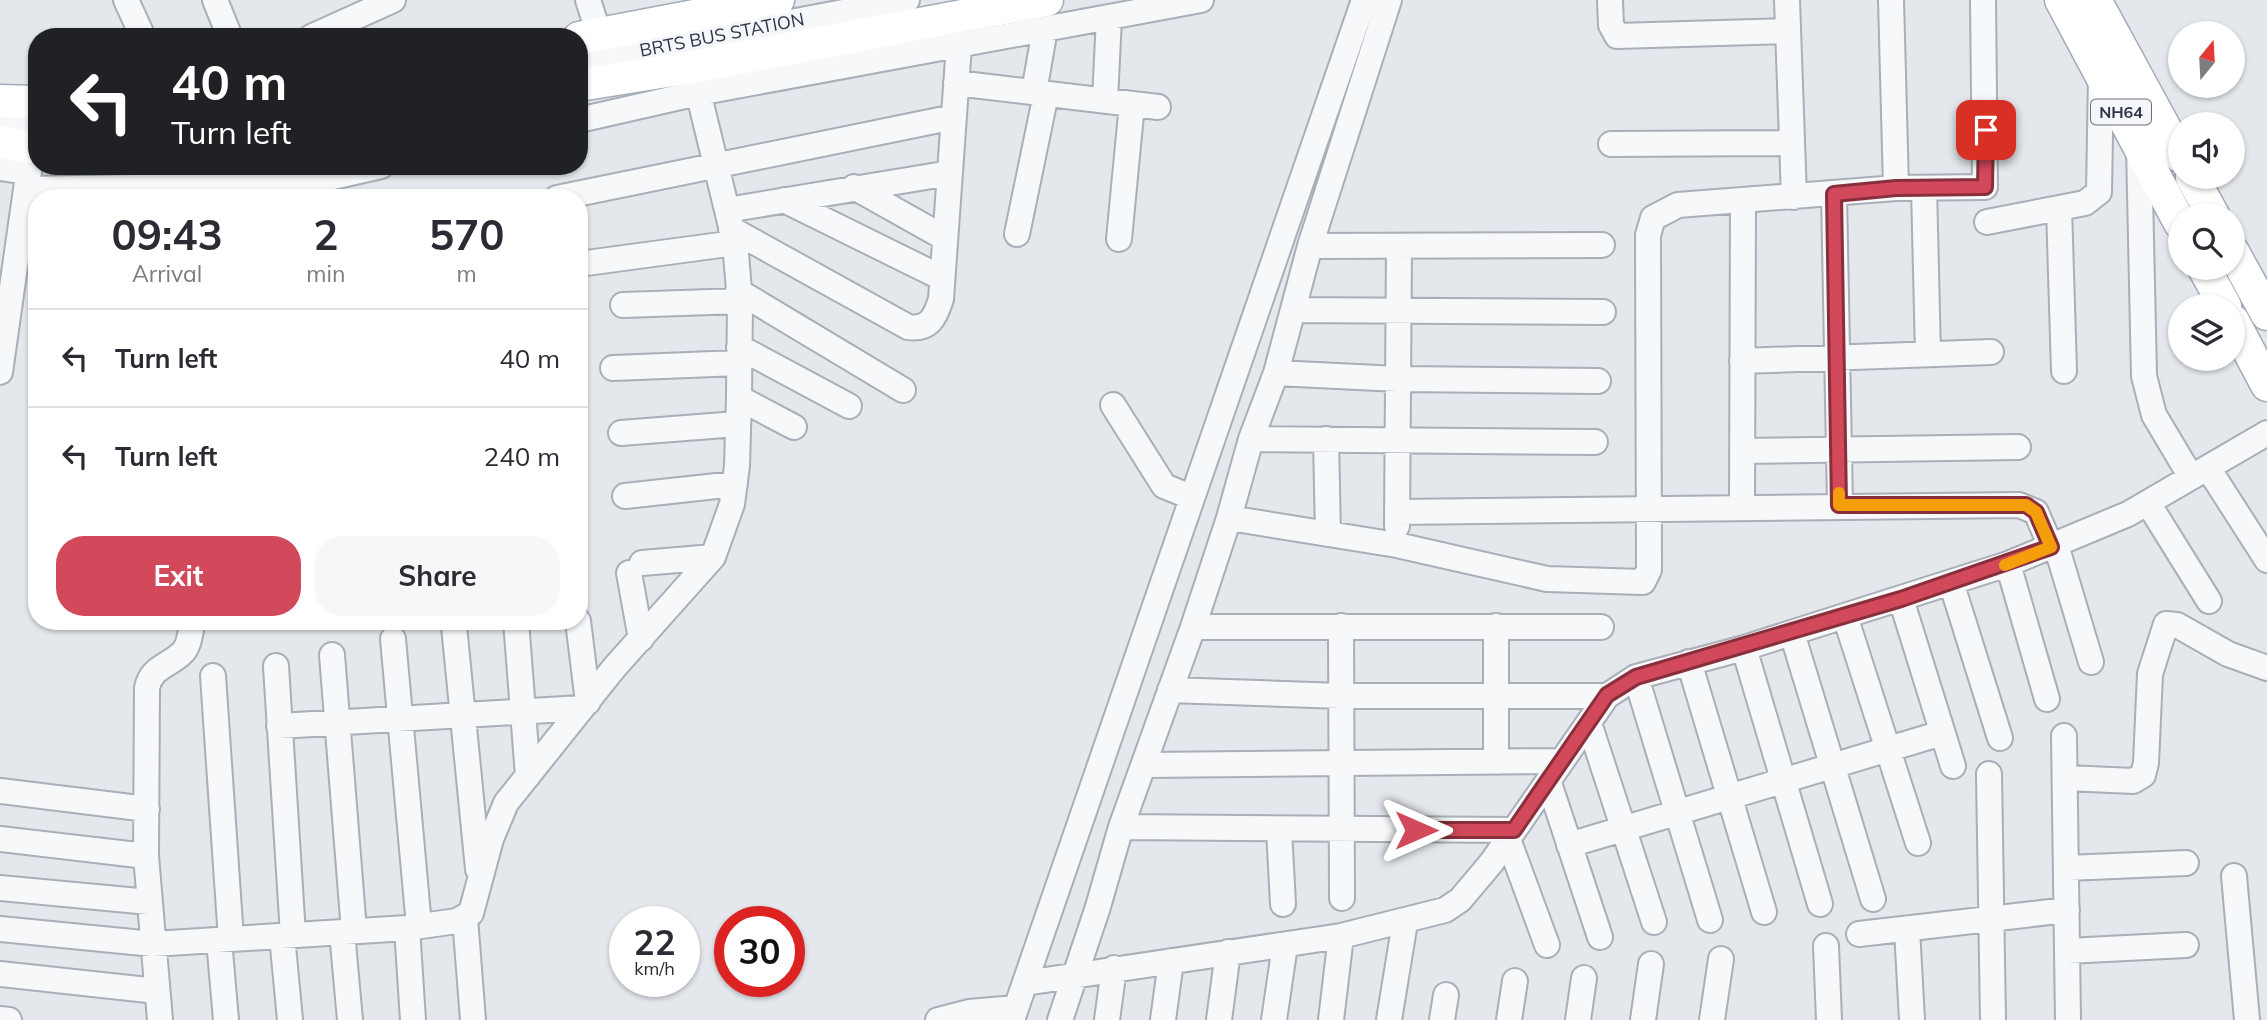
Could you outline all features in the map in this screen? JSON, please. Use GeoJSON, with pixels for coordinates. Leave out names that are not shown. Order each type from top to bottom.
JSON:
{"type":"FeatureCollection","features":[{"type":"Feature","properties":{"kind":"main road"},"geometry":{"type":"LineString","coordinates":[[589,36],[778,0]]}},
{"type":"Feature","properties":{"kind":"main road","name":"NH64"},"geometry":{"type":"LineString","coordinates":[[2061,0],[2169,203]]}},
{"type":"Feature","properties":{"kind":"main road","name":"NH64"},"geometry":{"type":"LineString","coordinates":[[2095,0],[2168,134]]}},
{"type":"Feature","properties":{"kind":"main road"},"geometry":{"type":"LineString","coordinates":[[588,85],[695,80],[1046,14]]}},
{"type":"Feature","properties":{"kind":"main road"},"geometry":{"type":"LineString","coordinates":[[0,101],[28,134]]}},
{"type":"Feature","properties":{"kind":"main road"},"geometry":{"type":"LineString","coordinates":[[0,142],[28,140]]}},
{"type":"Feature","properties":{"kind":"main road"},"geometry":{"type":"LineString","coordinates":[[2245,274],[2267,314]]}},
{"type":"Feature","properties":{"kind":"main road"},"geometry":{"type":"LineString","coordinates":[[2245,344],[2267,385]]}},
{"type":"Feature","properties":{"kind":"street"},"geometry":{"type":"LineString","coordinates":[[126,0],[139,28]]}},
{"type":"Feature","properties":{"kind":"street"},"geometry":{"type":"LineString","coordinates":[[215,0],[226,28]]}},
{"type":"Feature","properties":{"kind":"street"},"geometry":{"type":"LineString","coordinates":[[331,28],[393,0]]}},
{"type":"Feature","properties":{"kind":"street"},"geometry":{"type":"LineString","coordinates":[[587,0],[589,36]]}},
{"type":"Feature","properties":{"kind":"street","name":"BRTS BUS STATION"},"geometry":{"type":"LineString","coordinates":[[588,60],[907,0]]}},
{"type":"Feature","properties":{"kind":"street"},"geometry":{"type":"LineString","coordinates":[[588,117],[695,80],[958,45],[1046,14],[1109,17],[1201,0]]}},
{"type":"Feature","properties":{"kind":"street"},"geometry":{"type":"LineString","coordinates":[[938,1020],[969,1012],[1014,1014],[1364,0]]}},
{"type":"Feature","properties":{"kind":"street"},"geometry":{"type":"LineString","coordinates":[[1060,1020],[1097,910],[1121,827],[1192,627],[1229,518],[1251,439],[1276,373],[1310,246],[1389,0]]}},
{"type":"Feature","properties":{"kind":"street"},"geometry":{"type":"LineString","coordinates":[[1610,0],[1611,25],[1617,36],[1788,31]]}},
{"type":"Feature","properties":{"kind":"street"},"geometry":{"type":"LineString","coordinates":[[1787,0],[1794,197]]}},
{"type":"Feature","properties":{"kind":"street"},"geometry":{"type":"LineString","coordinates":[[1891,0],[1896,188]]}},
{"type":"Feature","properties":{"kind":"street"},"geometry":{"type":"LineString","coordinates":[[1229,518],[1397,545],[1547,579],[1639,583],[1646,579],[1649,570],[1649,226],[1660,212],[1678,205],[1896,188],[1979,188],[1987,182],[1983,0]]}},
{"type":"Feature","properties":{"kind":"street"},"geometry":{"type":"LineString","coordinates":[[1017,234],[1040,93],[1046,14]]}},
{"type":"Feature","properties":{"kind":"street"},"geometry":{"type":"LineString","coordinates":[[1105,101],[1109,17]]}},
{"type":"Feature","properties":{"kind":"street"},"geometry":{"type":"LineString","coordinates":[[731,228],[908,327],[920,328],[930,323],[941,299],[958,45]]}},
{"type":"Feature","properties":{"kind":"street"},"geometry":{"type":"LineString","coordinates":[[1987,222],[2085,203],[2099,192],[2101,75]]}},
{"type":"Feature","properties":{"kind":"street"},"geometry":{"type":"LineString","coordinates":[[473,1020],[465,918],[474,906],[501,812],[585,705],[713,556],[732,505],[739,398],[739,296],[731,228],[695,80]]}},
{"type":"Feature","properties":{"kind":"street"},"geometry":{"type":"LineString","coordinates":[[956,83],[1158,107]]}},
{"type":"Feature","properties":{"kind":"street"},"geometry":{"type":"LineString","coordinates":[[1119,239],[1132,104]]}},
{"type":"Feature","properties":{"kind":"street"},"geometry":{"type":"LineString","coordinates":[[0,113],[28,136]]}},
{"type":"Feature","properties":{"kind":"street"},"geometry":{"type":"LineString","coordinates":[[588,192],[954,117]]}},
{"type":"Feature","properties":{"kind":"street"},"geometry":{"type":"LineString","coordinates":[[0,133],[28,139]]}},
{"type":"Feature","properties":{"kind":"street"},"geometry":{"type":"LineString","coordinates":[[1611,144],[1792,143]]}},
{"type":"Feature","properties":{"kind":"street"},"geometry":{"type":"LineString","coordinates":[[0,169],[28,144]]}},
{"type":"Feature","properties":{"kind":"street"},"geometry":{"type":"LineString","coordinates":[[2139,145],[2146,391],[2154,415],[2267,560]]}},
{"type":"Feature","properties":{"kind":"street"},"geometry":{"type":"LineString","coordinates":[[588,262],[731,228],[784,200],[950,173]]}},
{"type":"Feature","properties":{"kind":"street"},"geometry":{"type":"LineString","coordinates":[[0,372],[28,175]]}},
{"type":"Feature","properties":{"kind":"street"},"geometry":{"type":"LineString","coordinates":[[252,175],[302,183],[339,175]]}},
{"type":"Feature","properties":{"kind":"street"},"geometry":{"type":"LineString","coordinates":[[854,187],[945,238]]}},
{"type":"Feature","properties":{"kind":"street"},"geometry":{"type":"LineString","coordinates":[[1924,188],[1928,354]]}},
{"type":"Feature","properties":{"kind":"street"},"geometry":{"type":"LineString","coordinates":[[1834,194],[1839,505]]}},
{"type":"Feature","properties":{"kind":"street"},"geometry":{"type":"LineString","coordinates":[[784,200],[942,278]]}},
{"type":"Feature","properties":{"kind":"street"},"geometry":{"type":"LineString","coordinates":[[1742,202],[1742,506]]}},
{"type":"Feature","properties":{"kind":"street"},"geometry":{"type":"LineString","coordinates":[[2059,208],[2064,371]]}},
{"type":"Feature","properties":{"kind":"street"},"geometry":{"type":"LineString","coordinates":[[1310,246],[1602,245]]}},
{"type":"Feature","properties":{"kind":"street"},"geometry":{"type":"LineString","coordinates":[[1397,545],[1399,247]]}},
{"type":"Feature","properties":{"kind":"street"},"geometry":{"type":"LineString","coordinates":[[623,304],[739,296],[903,390]]}},
{"type":"Feature","properties":{"kind":"street"},"geometry":{"type":"LineString","coordinates":[[1293,310],[1603,313]]}},
{"type":"Feature","properties":{"kind":"street"},"geometry":{"type":"LineString","coordinates":[[1742,360],[1991,352]]}},
{"type":"Feature","properties":{"kind":"street"},"geometry":{"type":"LineString","coordinates":[[613,368],[739,355],[849,407]]}},
{"type":"Feature","properties":{"kind":"street"},"geometry":{"type":"LineString","coordinates":[[1276,373],[1398,379],[1598,381]]}},
{"type":"Feature","properties":{"kind":"street"},"geometry":{"type":"LineString","coordinates":[[739,398],[794,427]]}},
{"type":"Feature","properties":{"kind":"street"},"geometry":{"type":"LineString","coordinates":[[1113,405],[1164,486],[1191,497]]}},
{"type":"Feature","properties":{"kind":"street"},"geometry":{"type":"LineString","coordinates":[[621,433],[737,424]]}},
{"type":"Feature","properties":{"kind":"street"},"geometry":{"type":"LineString","coordinates":[[1029,974],[1078,968],[1114,968],[1341,936],[1405,922],[1452,906],[1492,862],[1549,783],[1607,695],[1636,677],[1744,648],[2008,564],[2148,503],[2267,433]]}},
{"type":"Feature","properties":{"kind":"street"},"geometry":{"type":"LineString","coordinates":[[1251,439],[1595,442]]}},
{"type":"Feature","properties":{"kind":"street"},"geometry":{"type":"LineString","coordinates":[[1326,439],[1328,534]]}},
{"type":"Feature","properties":{"kind":"street"},"geometry":{"type":"LineString","coordinates":[[1742,451],[2018,447]]}},
{"type":"Feature","properties":{"kind":"street"},"geometry":{"type":"LineString","coordinates":[[625,496],[735,484]]}},
{"type":"Feature","properties":{"kind":"street"},"geometry":{"type":"LineString","coordinates":[[2148,503],[2208,601]]}},
{"type":"Feature","properties":{"kind":"street"},"geometry":{"type":"LineString","coordinates":[[1397,512],[1742,506],[2026,505],[2036,512],[2054,546],[2091,662]]}},
{"type":"Feature","properties":{"kind":"street"},"geometry":{"type":"LineString","coordinates":[[641,639],[636,568],[713,556]]}},
{"type":"Feature","properties":{"kind":"street"},"geometry":{"type":"LineString","coordinates":[[2008,564],[2047,699]]}},
{"type":"Feature","properties":{"kind":"street"},"geometry":{"type":"LineString","coordinates":[[1951,582],[2000,738]]}},
{"type":"Feature","properties":{"kind":"street"},"geometry":{"type":"LineString","coordinates":[[1901,599],[1953,766]]}},
{"type":"Feature","properties":{"kind":"street"},"geometry":{"type":"LineString","coordinates":[[1845,617],[1918,843]]}},
{"type":"Feature","properties":{"kind":"street"},"geometry":{"type":"LineString","coordinates":[[2067,778],[2133,781],[2143,775],[2150,674],[2166,624],[2177,625],[2228,654],[2267,668]]}},
{"type":"Feature","properties":{"kind":"street"},"geometry":{"type":"LineString","coordinates":[[1341,626],[1342,898]]}},
{"type":"Feature","properties":{"kind":"street"},"geometry":{"type":"LineString","coordinates":[[1496,626],[1496,762]]}},
{"type":"Feature","properties":{"kind":"street"},"geometry":{"type":"LineString","coordinates":[[1192,627],[1601,627]]}},
{"type":"Feature","properties":{"kind":"street"},"geometry":{"type":"LineString","coordinates":[[160,1020],[146,856],[148,683],[157,670],[183,653],[190,630]]}},
{"type":"Feature","properties":{"kind":"street"},"geometry":{"type":"LineString","coordinates":[[454,630],[480,884]]}},
{"type":"Feature","properties":{"kind":"street"},"geometry":{"type":"LineString","coordinates":[[517,630],[528,775]]}},
{"type":"Feature","properties":{"kind":"street"},"geometry":{"type":"LineString","coordinates":[[579,630],[585,705]]}},
{"type":"Feature","properties":{"kind":"street"},"geometry":{"type":"LineString","coordinates":[[1792,633],[1873,899]]}},
{"type":"Feature","properties":{"kind":"street"},"geometry":{"type":"LineString","coordinates":[[393,639],[413,927],[413,1020]]}},
{"type":"Feature","properties":{"kind":"street"},"geometry":{"type":"LineString","coordinates":[[1744,648],[1819,904]]}},
{"type":"Feature","properties":{"kind":"street"},"geometry":{"type":"LineString","coordinates":[[332,654],[339,722],[350,1020]]}},
{"type":"Feature","properties":{"kind":"street"},"geometry":{"type":"LineString","coordinates":[[1689,662],[1764,912]]}},
{"type":"Feature","properties":{"kind":"street"},"geometry":{"type":"LineString","coordinates":[[276,666],[290,1020]]}},
{"type":"Feature","properties":{"kind":"street"},"geometry":{"type":"LineString","coordinates":[[213,676],[226,1020]]}},
{"type":"Feature","properties":{"kind":"street"},"geometry":{"type":"LineString","coordinates":[[1636,677],[1710,920]]}},
{"type":"Feature","properties":{"kind":"street"},"geometry":{"type":"LineString","coordinates":[[1170,690],[1342,696],[1607,695]]}},
{"type":"Feature","properties":{"kind":"street"},"geometry":{"type":"LineString","coordinates":[[279,726],[524,712],[585,705]]}},
{"type":"Feature","properties":{"kind":"street"},"geometry":{"type":"LineString","coordinates":[[1589,723],[1654,922]]}},
{"type":"Feature","properties":{"kind":"street"},"geometry":{"type":"LineString","coordinates":[[1569,845],[1942,733]]}},
{"type":"Feature","properties":{"kind":"street"},"geometry":{"type":"LineString","coordinates":[[2064,736],[2067,778],[2068,1020]]}},
{"type":"Feature","properties":{"kind":"street"},"geometry":{"type":"LineString","coordinates":[[1144,765],[1562,761]]}},
{"type":"Feature","properties":{"kind":"street"},"geometry":{"type":"LineString","coordinates":[[1989,774],[1993,1020]]}},
{"type":"Feature","properties":{"kind":"street"},"geometry":{"type":"LineString","coordinates":[[1549,783],[1600,937]]}},
{"type":"Feature","properties":{"kind":"street"},"geometry":{"type":"LineString","coordinates":[[0,791],[147,809]]}},
{"type":"Feature","properties":{"kind":"street"},"geometry":{"type":"LineString","coordinates":[[1121,827],[1342,829],[1511,835]]}},
{"type":"Feature","properties":{"kind":"street"},"geometry":{"type":"LineString","coordinates":[[1279,829],[1283,904]]}},
{"type":"Feature","properties":{"kind":"street"},"geometry":{"type":"LineString","coordinates":[[1511,835],[1548,945]]}},
{"type":"Feature","properties":{"kind":"street"},"geometry":{"type":"LineString","coordinates":[[0,839],[146,856]]}},
{"type":"Feature","properties":{"kind":"street"},"geometry":{"type":"LineString","coordinates":[[2067,868],[2186,863]]}},
{"type":"Feature","properties":{"kind":"street"},"geometry":{"type":"LineString","coordinates":[[2234,876],[2248,1020]]}},
{"type":"Feature","properties":{"kind":"street"},"geometry":{"type":"LineString","coordinates":[[0,888],[149,902]]}},
{"type":"Feature","properties":{"kind":"street"},"geometry":{"type":"LineString","coordinates":[[1859,934],[2067,910]]}},
{"type":"Feature","properties":{"kind":"street"},"geometry":{"type":"LineString","coordinates":[[0,929],[153,944],[413,927],[465,918]]}},
{"type":"Feature","properties":{"kind":"street"},"geometry":{"type":"LineString","coordinates":[[1388,1020],[1405,922]]}},
{"type":"Feature","properties":{"kind":"street"},"geometry":{"type":"LineString","coordinates":[[1907,929],[1912,1020]]}},
{"type":"Feature","properties":{"kind":"street"},"geometry":{"type":"LineString","coordinates":[[1331,1020],[1341,936]]}},
{"type":"Feature","properties":{"kind":"street"},"geometry":{"type":"LineString","coordinates":[[1274,1020],[1285,945]]}},
{"type":"Feature","properties":{"kind":"street"},"geometry":{"type":"LineString","coordinates":[[2067,951],[2186,945]]}},
{"type":"Feature","properties":{"kind":"street"},"geometry":{"type":"LineString","coordinates":[[1826,946],[1829,1020]]}},
{"type":"Feature","properties":{"kind":"street"},"geometry":{"type":"LineString","coordinates":[[1219,1020],[1228,952]]}},
{"type":"Feature","properties":{"kind":"street"},"geometry":{"type":"LineString","coordinates":[[1712,1020],[1721,959]]}},
{"type":"Feature","properties":{"kind":"street"},"geometry":{"type":"LineString","coordinates":[[1163,1020],[1171,961]]}},
{"type":"Feature","properties":{"kind":"street"},"geometry":{"type":"LineString","coordinates":[[1643,1020],[1651,964]]}},
{"type":"Feature","properties":{"kind":"street"},"geometry":{"type":"LineString","coordinates":[[1107,1020],[1114,968]]}},
{"type":"Feature","properties":{"kind":"street"},"geometry":{"type":"LineString","coordinates":[[0,974],[158,991]]}},
{"type":"Feature","properties":{"kind":"street"},"geometry":{"type":"LineString","coordinates":[[1578,1020],[1584,978]]}},
{"type":"Feature","properties":{"kind":"street"},"geometry":{"type":"LineString","coordinates":[[1509,1020],[1515,981]]}},
{"type":"Feature","properties":{"kind":"street"},"geometry":{"type":"LineString","coordinates":[[1442,1020],[1446,995]]}},
{"type":"Feature","properties":{"kind":"street"},"geometry":{"type":"LineString","coordinates":[[0,1019],[9,1020]]}},
{"type":"Feature","properties":{"kind":"slow traffic"},"geometry":{"type":"LineString","coordinates":[[1839,493],[1839,505],[2026,505],[2036,512],[2051,547],[2005,565]]}},
{"type":"Feature","properties":{"kind":"route"},"geometry":{"type":"LineString","coordinates":[[1416,830],[1514,830],[1549,783],[1607,695],[1636,677],[1744,648],[1901,599],[2051,547],[2036,512],[2026,505],[1839,505],[1834,194],[1896,188],[1985,187],[1986,130]]}}]}
